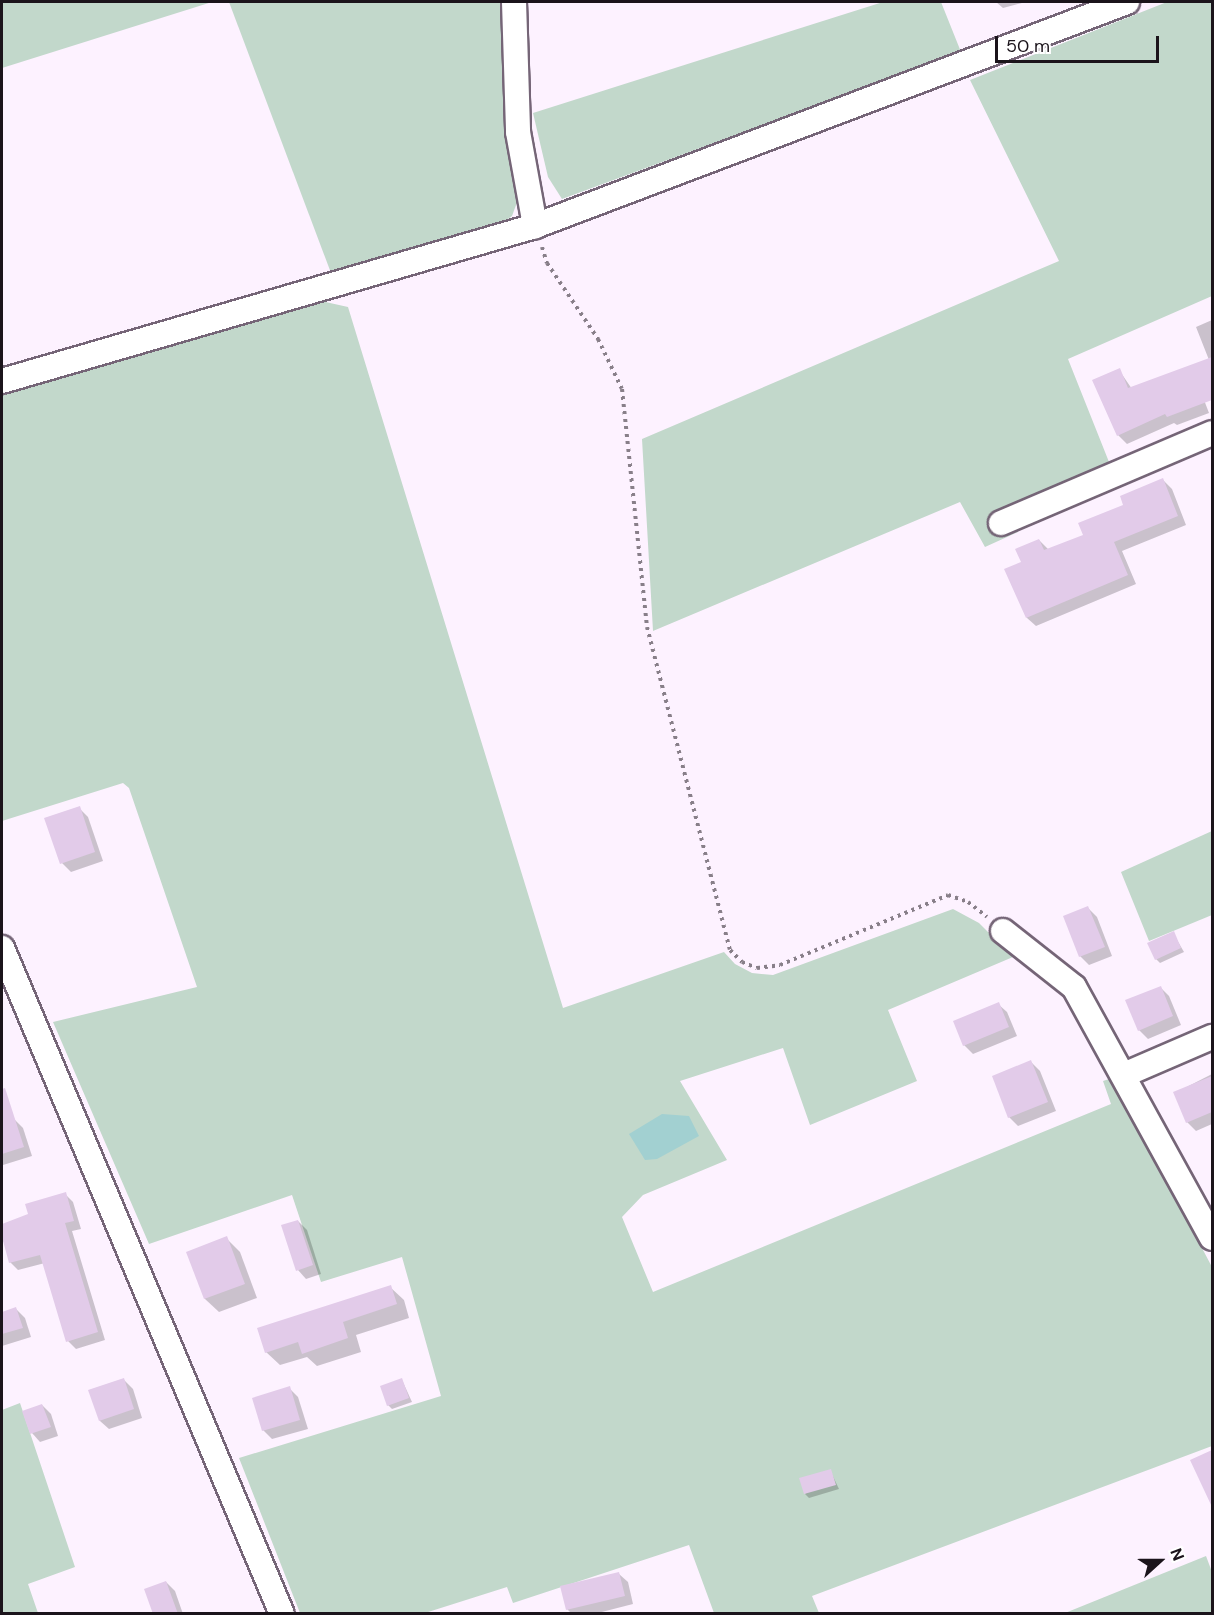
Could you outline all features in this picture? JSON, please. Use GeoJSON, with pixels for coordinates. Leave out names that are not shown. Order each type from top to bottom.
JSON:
{"type":"FeatureCollection","features":[{"type":"Feature","properties":{"kind":"street"},"geometry":{"type":"LineString","coordinates":[[514,2],[518,132],[535,226]]}},
{"type":"Feature","properties":{"kind":"street"},"geometry":{"type":"LineString","coordinates":[[2,381],[535,226],[1127,2]]}},
{"type":"Feature","properties":{"kind":"street"},"geometry":{"type":"LineString","coordinates":[[1001,524],[1212,433]]}},
{"type":"Feature","properties":{"kind":"street"},"geometry":{"type":"LineString","coordinates":[[1003,932],[1074,987],[1126,1074],[1212,1238]]}},
{"type":"Feature","properties":{"kind":"street"},"geometry":{"type":"LineString","coordinates":[[2,948],[282,1614]]}},
{"type":"Feature","properties":{"kind":"street"},"geometry":{"type":"LineString","coordinates":[[1126,1074],[1212,1037]]}},
{"type":"Feature","properties":{"kind":"path"},"geometry":{"type":"LineString","coordinates":[[535,226],[547,263],[598,339],[622,389],[647,627],[730,950],[742,962],[757,968],[780,965],[948,895],[968,902],[1003,932]]}},
{"type":"Feature","properties":{"kind":"shaded area"},"geometry":{"type":"Polygon","coordinates":[[[2,2],[212,2],[2,68],[2,2]]]}},
{"type":"Feature","properties":{"kind":"shaded area"},"geometry":{"type":"Polygon","coordinates":[[[229,2],[510,2],[519,197],[512,216],[500,225],[331,273],[229,2]]]}},
{"type":"Feature","properties":{"kind":"shaded area"},"geometry":{"type":"Polygon","coordinates":[[[883,2],[941,2],[961,52],[562,199],[548,177],[533,113],[883,2]]]}},
{"type":"Feature","properties":{"kind":"shaded area"},"geometry":{"type":"Polygon","coordinates":[[[1167,2],[1212,2],[1212,296],[1068,359],[1109,462],[1010,506],[1018,532],[985,547],[960,502],[653,631],[642,439],[1059,261],[970,80],[1167,2]]]}},
{"type":"Feature","properties":{"kind":"shaded area"},"geometry":{"type":"Polygon","coordinates":[[[321,301],[348,307],[563,1008],[724,952],[735,964],[752,973],[773,975],[953,909],[979,923],[1013,957],[888,1010],[917,1081],[810,1125],[783,1048],[680,1081],[727,1160],[643,1195],[622,1217],[653,1292],[1111,1104],[1103,1081],[1112,1078],[1212,1267],[1212,1446],[812,1596],[819,1613],[714,1613],[689,1545],[513,1603],[507,1587],[425,1613],[300,1613],[239,1458],[441,1396],[402,1257],[321,1282],[292,1195],[149,1244],[53,1022],[197,987],[129,788],[123,783],[2,821],[2,393],[321,301]]]}},
{"type":"Feature","properties":{"kind":"shaded area"},"geometry":{"type":"Polygon","coordinates":[[[1212,831],[1212,915],[1149,941],[1121,872],[1212,831]]]}},
{"type":"Feature","properties":{"kind":"shaded area"},"geometry":{"type":"Polygon","coordinates":[[[662,1114],[689,1116],[699,1136],[657,1159],[645,1160],[629,1134],[662,1114]]]}},
{"type":"Feature","properties":{"kind":"shaded area"},"geometry":{"type":"Polygon","coordinates":[[[20,1403],[75,1567],[28,1584],[38,1613],[2,1614],[2,1410],[20,1403]]]}},
{"type":"Feature","properties":{"kind":"shaded area"},"geometry":{"type":"Polygon","coordinates":[[[1206,1556],[1212,1572],[1212,1613],[1065,1613],[1206,1556]]]}},
{"type":"Feature","properties":{"kind":"building"},"geometry":{"type":"Polygon","coordinates":[[[1212,357],[1212,400],[1167,417],[1165,414],[1117,436],[1092,380],[1120,368],[1128,388],[1212,357]]]}},
{"type":"Feature","properties":{"kind":"building"},"geometry":{"type":"Polygon","coordinates":[[[1163,478],[1178,516],[1114,542],[1128,575],[1026,618],[1004,569],[1021,562],[1015,549],[1039,539],[1044,550],[1083,535],[1078,523],[1123,505],[1120,496],[1163,478]]]}},
{"type":"Feature","properties":{"kind":"building"},"geometry":{"type":"Polygon","coordinates":[[[80,806],[95,852],[60,864],[44,818],[80,806]]]}},
{"type":"Feature","properties":{"kind":"building"},"geometry":{"type":"Polygon","coordinates":[[[1088,906],[1105,947],[1079,957],[1063,916],[1088,906]]]}},
{"type":"Feature","properties":{"kind":"building"},"geometry":{"type":"Polygon","coordinates":[[[1174,931],[1181,948],[1155,960],[1147,943],[1174,931]]]}},
{"type":"Feature","properties":{"kind":"building"},"geometry":{"type":"Polygon","coordinates":[[[1161,986],[1173,1016],[1138,1031],[1125,1000],[1161,986]]]}},
{"type":"Feature","properties":{"kind":"building"},"geometry":{"type":"Polygon","coordinates":[[[999,1002],[1009,1027],[963,1046],[953,1021],[999,1002]]]}},
{"type":"Feature","properties":{"kind":"building"},"geometry":{"type":"Polygon","coordinates":[[[1031,1060],[1048,1102],[1008,1118],[992,1076],[1031,1060]]]}},
{"type":"Feature","properties":{"kind":"building"},"geometry":{"type":"Polygon","coordinates":[[[1212,1076],[1212,1112],[1186,1123],[1173,1092],[1212,1076]]]}},
{"type":"Feature","properties":{"kind":"building"},"geometry":{"type":"Polygon","coordinates":[[[5,1088],[24,1147],[2,1154],[2,1089],[5,1088]]]}},
{"type":"Feature","properties":{"kind":"building"},"geometry":{"type":"Polygon","coordinates":[[[66,1192],[74,1221],[65,1223],[98,1332],[66,1342],[40,1255],[9,1263],[2,1237],[2,1224],[28,1214],[25,1204],[66,1192]]]}},
{"type":"Feature","properties":{"kind":"building"},"geometry":{"type":"Polygon","coordinates":[[[298,1220],[313,1265],[296,1271],[281,1225],[298,1220]]]}},
{"type":"Feature","properties":{"kind":"building"},"geometry":{"type":"Polygon","coordinates":[[[227,1236],[245,1284],[204,1299],[186,1252],[227,1236]]]}},
{"type":"Feature","properties":{"kind":"building"},"geometry":{"type":"Polygon","coordinates":[[[391,1285],[397,1304],[343,1322],[348,1338],[302,1354],[298,1342],[265,1353],[257,1328],[391,1285]]]}},
{"type":"Feature","properties":{"kind":"building"},"geometry":{"type":"Polygon","coordinates":[[[16,1307],[23,1328],[2,1334],[2,1312],[16,1307]]]}},
{"type":"Feature","properties":{"kind":"building"},"geometry":{"type":"Polygon","coordinates":[[[124,1378],[134,1409],[99,1421],[88,1390],[124,1378]]]}},
{"type":"Feature","properties":{"kind":"building"},"geometry":{"type":"Polygon","coordinates":[[[402,1378],[409,1398],[387,1406],[380,1386],[402,1378]]]}},
{"type":"Feature","properties":{"kind":"building"},"geometry":{"type":"Polygon","coordinates":[[[290,1386],[300,1420],[262,1431],[252,1398],[290,1386]]]}},
{"type":"Feature","properties":{"kind":"building"},"geometry":{"type":"Polygon","coordinates":[[[42,1404],[51,1427],[30,1434],[22,1411],[42,1404]]]}},
{"type":"Feature","properties":{"kind":"building"},"geometry":{"type":"Polygon","coordinates":[[[1212,1450],[1212,1507],[1190,1460],[1212,1450]]]}},
{"type":"Feature","properties":{"kind":"building"},"geometry":{"type":"Polygon","coordinates":[[[831,1469],[836,1485],[804,1494],[799,1478],[831,1469]]]}},
{"type":"Feature","properties":{"kind":"building"},"geometry":{"type":"Polygon","coordinates":[[[619,1572],[625,1596],[566,1610],[560,1586],[619,1572]]]}},
{"type":"Feature","properties":{"kind":"building"},"geometry":{"type":"Polygon","coordinates":[[[166,1581],[178,1614],[153,1614],[144,1589],[166,1581]]]}}]}
